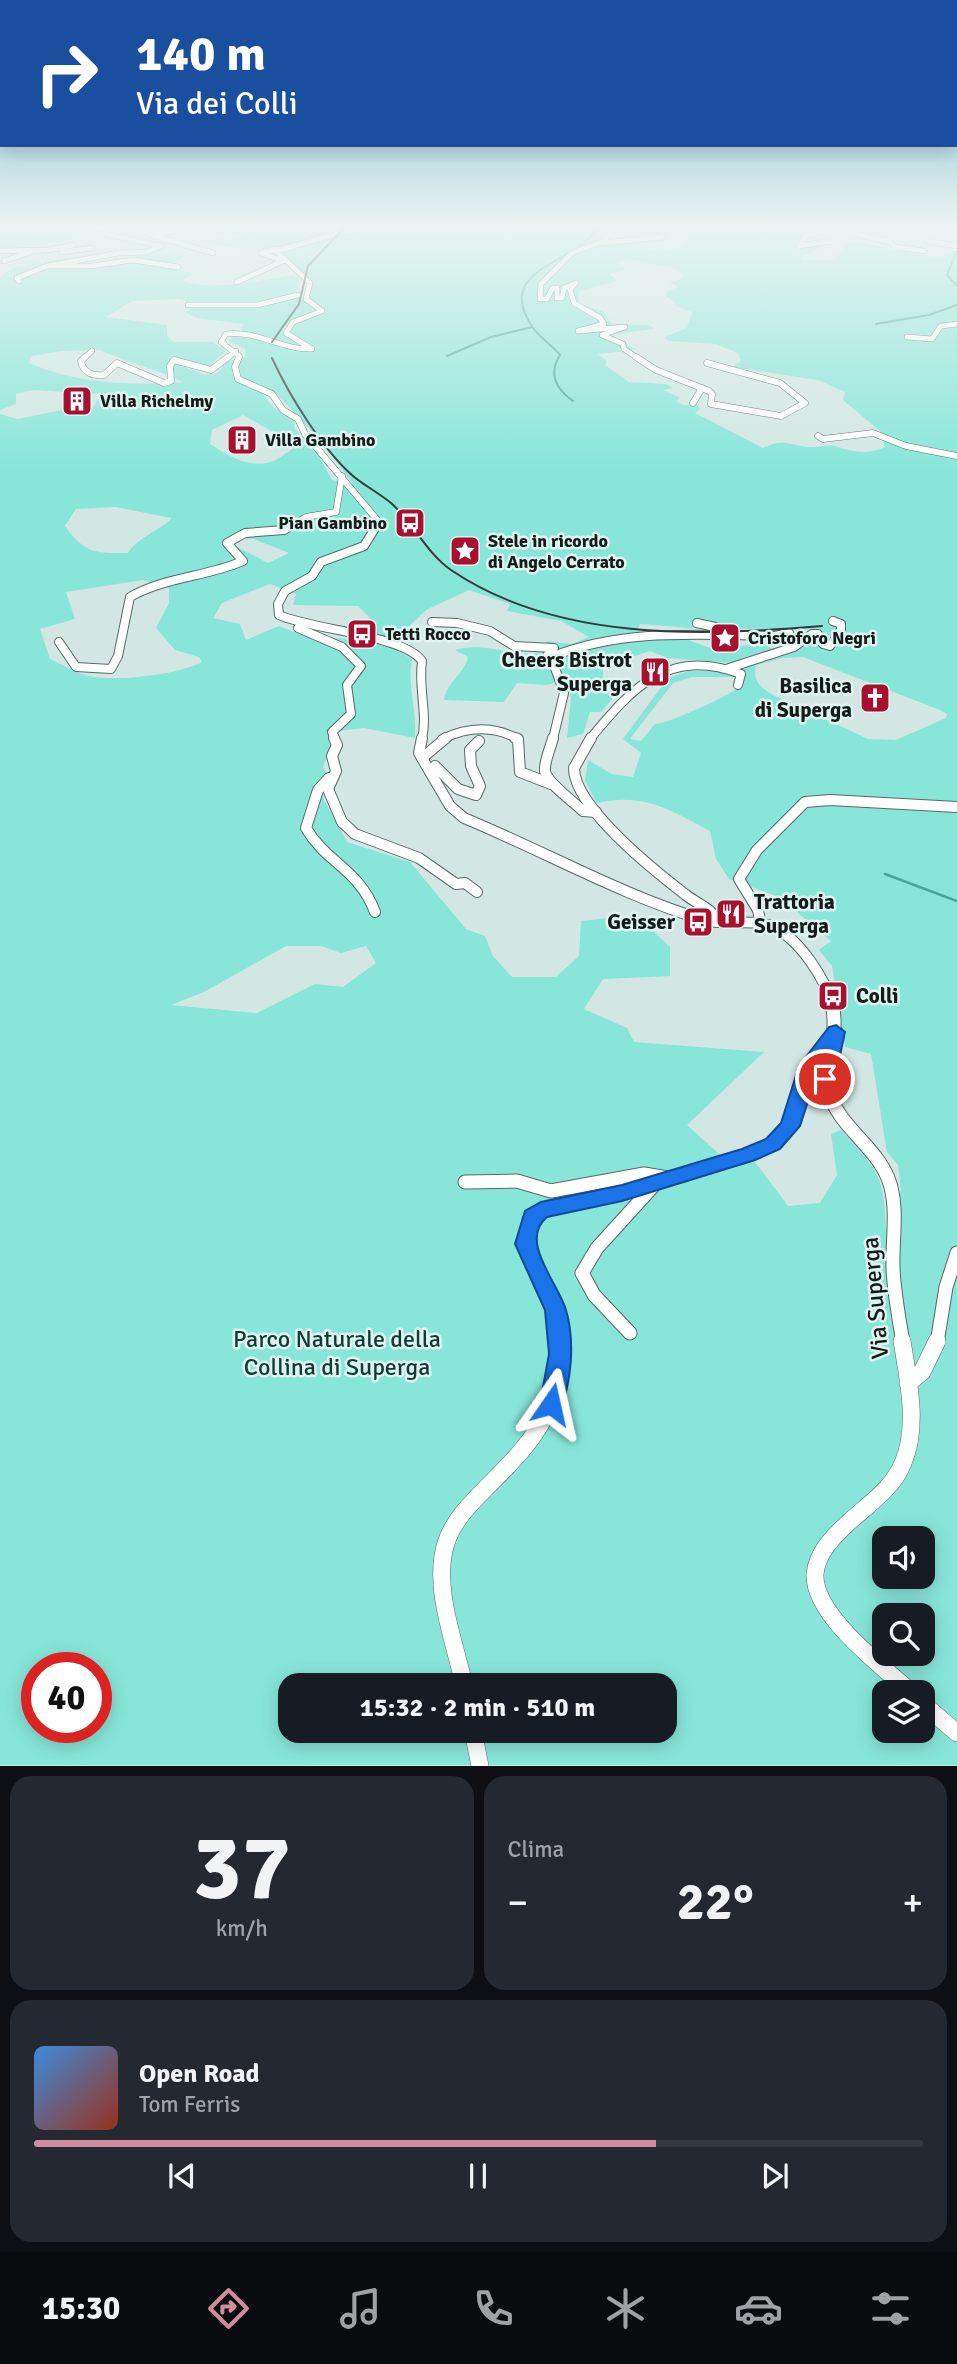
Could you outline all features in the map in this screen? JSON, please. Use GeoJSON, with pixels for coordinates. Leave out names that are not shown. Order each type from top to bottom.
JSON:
{"type":"FeatureCollection","features":[{"type":"Feature","properties":{"kind":"street"},"geometry":{"type":"LineString","coordinates":[[315,306],[322,312],[293,322],[286,333],[312,349],[265,342],[246,333],[226,334],[221,342],[236,351],[239,356],[235,371],[238,379],[274,395],[283,410],[298,419],[305,434],[379,522],[364,546],[321,562],[312,576],[285,591],[278,610],[281,618],[390,642],[418,655],[422,662],[419,680],[425,703],[425,733],[419,747],[424,757],[449,782],[468,794],[476,795],[480,786],[471,766],[470,750],[479,741]]}},
{"type":"Feature","properties":{"kind":"street"},"geometry":{"type":"LineString","coordinates":[[580,306],[600,318],[604,324],[579,331],[625,327],[602,335],[623,344],[624,349],[656,370],[712,394],[711,404],[781,416],[805,403],[780,383],[707,363]]}},
{"type":"Feature","properties":{"kind":"street"},"geometry":{"type":"LineString","coordinates":[[907,337],[932,339],[942,326],[957,324]]}},
{"type":"Feature","properties":{"kind":"street"},"geometry":{"type":"LineString","coordinates":[[93,351],[80,361],[86,372],[104,375],[108,368],[117,363],[164,383],[171,381],[170,366],[174,360],[211,370],[236,351]]}},
{"type":"Feature","properties":{"kind":"street"},"geometry":{"type":"LineString","coordinates":[[693,403],[697,401],[702,388]]}},
{"type":"Feature","properties":{"kind":"street"},"geometry":{"type":"LineString","coordinates":[[818,436],[823,439],[873,433],[906,446],[957,456]]}},
{"type":"Feature","properties":{"kind":"street"},"geometry":{"type":"LineString","coordinates":[[59,642],[76,667],[111,669],[118,656],[130,597],[148,588],[221,571],[243,561],[227,543],[236,536],[253,531],[284,530],[306,517],[336,512],[342,476]]}},
{"type":"Feature","properties":{"kind":"street"},"geometry":{"type":"LineString","coordinates":[[287,620],[288,624],[335,643],[356,656],[361,666],[347,685],[351,714],[332,732],[337,745],[332,756],[336,771],[328,789],[342,822],[355,834],[419,858],[456,884],[465,883],[477,892]]}},
{"type":"Feature","properties":{"kind":"street"},"geometry":{"type":"LineString","coordinates":[[718,922],[713,913],[678,888],[596,812],[580,791],[574,775],[575,762],[624,697],[644,682],[674,667],[733,669],[794,647],[812,634],[820,636],[823,644],[830,646],[841,627],[839,622],[833,621]]}},
{"type":"Feature","properties":{"kind":"street"},"geometry":{"type":"LineString","coordinates":[[432,622],[457,623],[491,631],[514,646],[554,648],[546,657],[562,681],[564,693],[545,771],[551,784]]}},
{"type":"Feature","properties":{"kind":"street"},"geometry":{"type":"LineString","coordinates":[[695,635],[694,632],[715,629],[697,623]]}},
{"type":"Feature","properties":{"kind":"street"},"geometry":{"type":"LineString","coordinates":[[550,661],[559,652],[578,646],[648,634],[775,636],[789,633]]}},
{"type":"Feature","properties":{"kind":"street"},"geometry":{"type":"LineString","coordinates":[[733,669],[742,675],[738,685]]}},
{"type":"Feature","properties":{"kind":"street"},"geometry":{"type":"LineString","coordinates":[[424,757],[433,746],[464,732],[497,729],[518,739],[520,772],[564,791],[583,811],[596,812]]}},
{"type":"Feature","properties":{"kind":"street","name":"Via Superga"},"geometry":{"type":"LineString","coordinates":[[424,757],[450,806],[464,818],[517,840],[593,878],[707,921],[761,925],[779,930],[815,968],[832,1005],[836,1032],[825,1079],[833,1103],[849,1129],[883,1168],[892,1197],[894,1278],[908,1383],[909,1422],[904,1463],[873,1500],[828,1544],[819,1559],[815,1577],[828,1610],[899,1680]]}},
{"type":"Feature","properties":{"kind":"street"},"geometry":{"type":"LineString","coordinates":[[336,771],[318,790],[306,828],[311,840],[357,877],[370,896],[375,912]]}},
{"type":"Feature","properties":{"kind":"street"},"geometry":{"type":"LineString","coordinates":[[761,925],[758,910],[739,879],[757,850],[805,802],[830,800],[957,807]]}},
{"type":"Feature","properties":{"kind":"street"},"geometry":{"type":"LineString","coordinates":[[462,1673],[442,1569],[447,1544],[458,1520],[478,1496],[528,1447],[551,1404],[560,1354],[555,1310],[525,1244],[532,1217],[541,1210],[622,1193],[773,1144],[790,1126],[806,1071],[836,1032]]}},
{"type":"Feature","properties":{"kind":"street"},"geometry":{"type":"LineString","coordinates":[[465,1182],[517,1181],[551,1191],[644,1174],[664,1180]]}},
{"type":"Feature","properties":{"kind":"street"},"geometry":{"type":"LineString","coordinates":[[630,1333],[594,1296],[582,1273],[589,1256],[664,1180]]}},
{"type":"Feature","properties":{"kind":"street"},"geometry":{"type":"LineString","coordinates":[[908,1383],[923,1371],[936,1348],[945,1282],[957,1253]]}},
{"type":"Feature","properties":{"kind":"street"},"geometry":{"type":"LineString","coordinates":[[935,1714],[957,1733]]}},
{"type":"Feature","properties":{"kind":"street"},"geometry":{"type":"LineString","coordinates":[[475,1743],[480,1766]]}},
{"type":"Feature","properties":{"kind":"green space","name":"Parco Naturale della Collina di Superga"},"geometry":{"type":"Polygon","coordinates":[[[0,306],[123,306],[106,317],[167,325],[167,336],[174,342],[213,342],[226,351],[209,366],[185,367],[205,375],[217,373],[227,361],[245,357],[245,349],[229,341],[232,335],[238,336],[244,324],[196,318],[185,312],[195,306],[313,306],[317,309],[288,323],[282,332],[287,337],[289,326],[327,311],[319,306],[587,306],[603,311],[612,324],[649,325],[655,329],[613,334],[615,338],[636,350],[598,354],[607,361],[605,365],[629,382],[666,384],[673,388],[663,390],[680,398],[676,401],[683,405],[697,405],[700,409],[695,413],[763,448],[783,443],[803,447],[831,446],[861,452],[885,447],[881,432],[843,400],[845,392],[818,380],[732,367],[741,361],[738,353],[715,344],[668,341],[664,337],[687,328],[692,312],[677,306],[957,306],[957,1765],[0,1765],[0,414],[18,419],[61,410],[89,415],[101,394],[33,390],[16,394],[16,404],[0,410],[0,306]],[[100,350],[62,351],[31,356],[29,363],[66,375],[105,382],[183,382],[100,350]],[[273,391],[263,394],[273,407],[294,421],[295,429],[318,454],[332,480],[353,484],[326,448],[273,391]],[[243,415],[212,430],[210,444],[249,463],[274,461],[298,446],[243,415]],[[116,507],[76,509],[65,526],[85,547],[107,553],[128,553],[137,543],[171,519],[116,507]],[[236,538],[233,545],[268,563],[289,553],[254,539],[236,538]],[[143,580],[66,592],[75,619],[40,629],[50,659],[81,674],[127,678],[177,671],[202,662],[199,657],[175,650],[156,628],[169,603],[169,588],[143,580]],[[270,584],[222,603],[213,618],[240,624],[246,640],[279,626],[302,635],[356,640],[374,631],[373,621],[358,606],[293,605],[296,594],[270,584]],[[469,590],[426,610],[389,646],[412,659],[415,738],[364,728],[338,731],[323,767],[327,774],[321,778],[324,800],[347,842],[410,862],[466,929],[485,936],[493,956],[512,977],[556,977],[579,956],[581,921],[636,915],[670,947],[670,976],[603,979],[584,1009],[627,1028],[634,1042],[764,1052],[687,1125],[730,1164],[752,1158],[788,1206],[820,1203],[837,1175],[831,1134],[841,1130],[876,1173],[883,1195],[886,1228],[889,1229],[901,1190],[898,1165],[887,1152],[871,1054],[845,1047],[832,966],[819,950],[831,941],[779,897],[729,879],[716,859],[710,831],[669,810],[643,801],[613,800],[597,803],[585,781],[588,760],[612,774],[633,777],[641,753],[623,739],[668,678],[689,671],[724,671],[796,644],[799,637],[808,634],[816,643],[826,643],[821,630],[691,628],[640,624],[637,630],[679,632],[691,641],[710,648],[767,644],[771,649],[733,663],[668,658],[650,651],[603,667],[603,682],[620,690],[601,712],[590,712],[583,734],[567,738],[571,699],[567,680],[546,685],[517,683],[504,702],[444,700],[448,688],[463,669],[468,657],[455,650],[477,647],[540,653],[547,641],[572,644],[589,637],[561,621],[507,611],[510,604],[469,590]],[[803,657],[783,658],[756,665],[755,676],[761,686],[773,695],[868,739],[896,740],[946,718],[947,714],[940,710],[803,657]],[[692,677],[673,683],[630,739],[641,741],[655,724],[700,708],[743,684],[737,677],[692,677]],[[286,946],[204,992],[171,1005],[257,1013],[315,984],[343,987],[376,963],[366,946],[341,953],[321,946],[286,946]]]}},
{"type":"Feature","properties":{"kind":"waterway"},"geometry":{"type":"LineString","coordinates":[[523,306],[533,328],[560,355],[554,375],[558,386],[573,401]]}},
{"type":"Feature","properties":{"kind":"waterway"},"geometry":{"type":"LineString","coordinates":[[876,324],[929,315],[953,306]]}},
{"type":"Feature","properties":{"kind":"waterway"},"geometry":{"type":"LineString","coordinates":[[447,356],[491,337],[532,327]]}},
{"type":"Feature","properties":{"kind":"waterway"},"geometry":{"type":"LineString","coordinates":[[885,874],[957,901]]}},
{"type":"Feature","properties":{"kind":"tram line"},"geometry":{"type":"LineString","coordinates":[[272,342],[297,306]]}},
{"type":"Feature","properties":{"kind":"tram line"},"geometry":{"type":"LineString","coordinates":[[272,358],[307,421],[341,465],[399,511],[442,563],[492,593],[537,611],[583,622],[631,629],[728,632],[822,626]]}},
{"type":"Feature","properties":{"kind":"place","name":"Villa Richelmy"},"geometry":{"type":"Point","coordinates":[77,401]}},
{"type":"Feature","properties":{"kind":"place","name":"Villa Gambino"},"geometry":{"type":"Point","coordinates":[242,440]}},
{"type":"Feature","properties":{"kind":"place","name":"Pian Gambino"},"geometry":{"type":"Point","coordinates":[410,523]}},
{"type":"Feature","properties":{"kind":"place","name":"Stele in ricordo di Angelo Cerrato"},"geometry":{"type":"Point","coordinates":[465,551]}},
{"type":"Feature","properties":{"kind":"place","name":"Tetti Rocco"},"geometry":{"type":"Point","coordinates":[362,634]}},
{"type":"Feature","properties":{"kind":"place","name":"Cristoforo Negri"},"geometry":{"type":"Point","coordinates":[725,638]}},
{"type":"Feature","properties":{"kind":"place","name":"Cheers Bistrot Superga"},"geometry":{"type":"Point","coordinates":[655,672]}},
{"type":"Feature","properties":{"kind":"place","name":"Basilica di Superga"},"geometry":{"type":"Point","coordinates":[875,698]}},
{"type":"Feature","properties":{"kind":"place","name":"Trattoria Superga"},"geometry":{"type":"Point","coordinates":[731,914]}},
{"type":"Feature","properties":{"kind":"place","name":"Geisser"},"geometry":{"type":"Point","coordinates":[698,922]}},
{"type":"Feature","properties":{"kind":"place","name":"Colli"},"geometry":{"type":"Point","coordinates":[833,996]}},
{"type":"Feature","properties":{"kind":"route"},"geometry":{"type":"LineString","coordinates":[[551,1404],[560,1354],[555,1310],[525,1244],[532,1217],[541,1210],[556,1205],[622,1193],[748,1155],[773,1144],[790,1126],[806,1071],[827,1039],[836,1032],[825,1079]]}}]}
